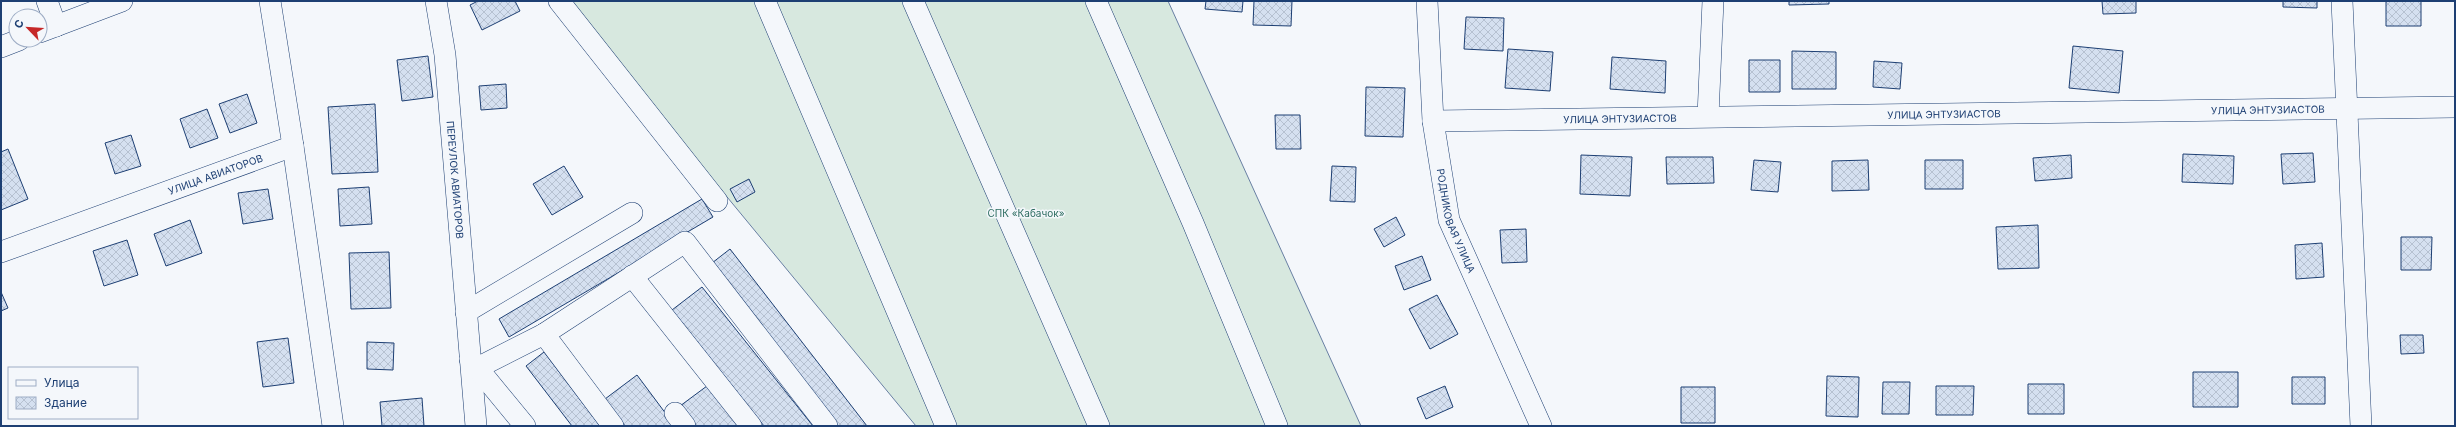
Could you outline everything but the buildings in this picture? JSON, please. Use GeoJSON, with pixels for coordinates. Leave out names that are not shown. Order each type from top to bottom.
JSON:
{"type":"FeatureCollection","features":[{"type":"Feature","properties":{"kind":"street"},"geometry":{"type":"LineString","coordinates":[[48,29],[122,1]]}},
{"type":"Feature","properties":{"kind":"street"},"geometry":{"type":"LineString","coordinates":[[270,1],[293,146],[333,426]]}},
{"type":"Feature","properties":{"kind":"street","name":"ПЕРЕУЛОК АВИАТОРОВ"},"geometry":{"type":"LineString","coordinates":[[436,1],[445,55],[466,312],[474,364],[476,426]]}},
{"type":"Feature","properties":{"kind":"street"},"geometry":{"type":"LineString","coordinates":[[559,1],[717,201]]}},
{"type":"Feature","properties":{"kind":"street"},"geometry":{"type":"LineString","coordinates":[[765,1],[946,426]]}},
{"type":"Feature","properties":{"kind":"street"},"geometry":{"type":"LineString","coordinates":[[913,1],[1099,426]]}},
{"type":"Feature","properties":{"kind":"street"},"geometry":{"type":"LineString","coordinates":[[1096,1],[1193,223],[1277,426]]}},
{"type":"Feature","properties":{"kind":"street","name":"РОДНИКОВАЯ УЛИЦА"},"geometry":{"type":"LineString","coordinates":[[1427,1],[1433,121],[1449,220],[1540,426]]}},
{"type":"Feature","properties":{"kind":"street"},"geometry":{"type":"LineString","coordinates":[[1708,116],[1713,1]]}},
{"type":"Feature","properties":{"kind":"street"},"geometry":{"type":"LineString","coordinates":[[2342,1],[2361,426]]}},
{"type":"Feature","properties":{"kind":"street","name":"УЛИЦА ЭНТУЗИАСТОВ"},"geometry":{"type":"LineString","coordinates":[[1433,121],[1708,116],[2455,107]]}},
{"type":"Feature","properties":{"kind":"street","name":"УЛИЦА АВИАТОРОВ"},"geometry":{"type":"LineString","coordinates":[[1,252],[293,146]]}},
{"type":"Feature","properties":{"kind":"street"},"geometry":{"type":"LineString","coordinates":[[466,312],[632,213]]}},
{"type":"Feature","properties":{"kind":"street"},"geometry":{"type":"LineString","coordinates":[[525,426],[474,364],[544,334],[685,242],[827,426]]}},
{"type":"Feature","properties":{"kind":"street"},"geometry":{"type":"LineString","coordinates":[[632,276],[751,426]]}},
{"type":"Feature","properties":{"kind":"street"},"geometry":{"type":"LineString","coordinates":[[544,334],[613,426]]}},
{"type":"Feature","properties":{"kind":"green space","name":"СПК «Кабачок»"},"geometry":{"type":"Polygon","coordinates":[[[553,1],[1168,1],[1361,426],[916,426],[718,186],[553,1]]]}}]}
